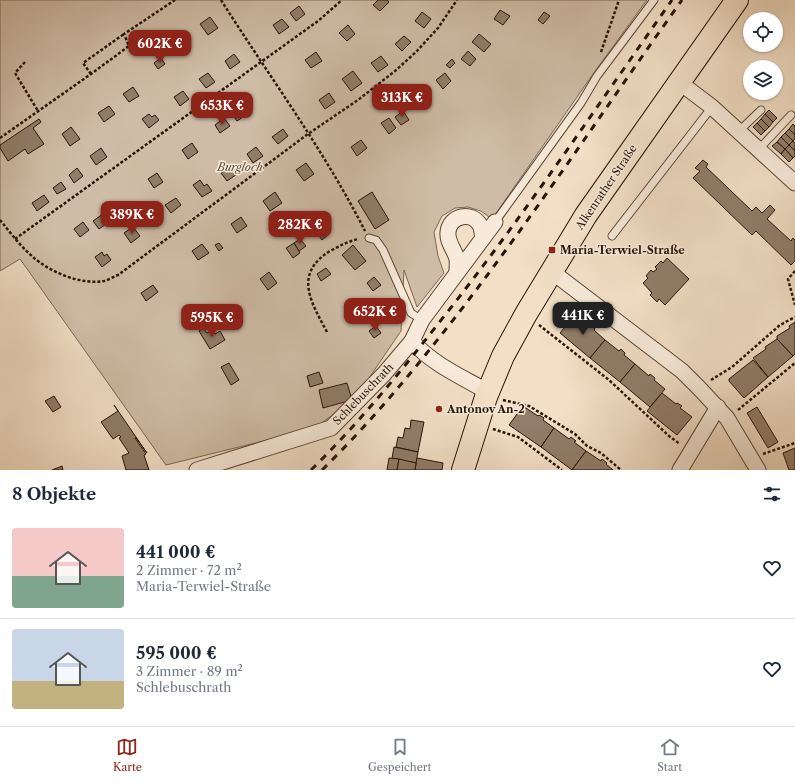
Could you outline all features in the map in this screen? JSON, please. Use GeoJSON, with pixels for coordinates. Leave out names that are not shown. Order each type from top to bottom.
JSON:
{"type":"FeatureCollection","features":[{"type":"Feature","properties":{"kind":"main road","name":"Alkenrather Straße"},"geometry":{"type":"LineString","coordinates":[[463,470],[487,395],[503,356],[526,314],[586,215],[737,0]]}},
{"type":"Feature","properties":{"kind":"street"},"geometry":{"type":"LineString","coordinates":[[679,82],[712,107],[793,178]]}},
{"type":"Feature","properties":{"kind":"street"},"geometry":{"type":"LineString","coordinates":[[457,271],[457,257],[451,246],[448,234],[449,225],[455,218],[470,217],[480,226],[483,238]]}},
{"type":"Feature","properties":{"kind":"street","name":"Schlebuschrath"},"geometry":{"type":"LineString","coordinates":[[197,470],[331,428],[384,374],[412,341],[422,320],[457,271],[495,222]]}},
{"type":"Feature","properties":{"kind":"street"},"geometry":{"type":"LineString","coordinates":[[551,272],[682,371],[722,413],[755,464]]}},
{"type":"Feature","properties":{"kind":"street"},"geometry":{"type":"LineString","coordinates":[[412,341],[419,349],[487,395]]}},
{"type":"Feature","properties":{"kind":"street"},"geometry":{"type":"LineString","coordinates":[[680,470],[691,451],[722,413]]}},
{"type":"Feature","properties":{"kind":"lane"},"geometry":{"type":"LineString","coordinates":[[495,222],[581,102],[597,76],[654,0]]}},
{"type":"Feature","properties":{"kind":"lane"},"geometry":{"type":"LineString","coordinates":[[612,236],[712,107]]}},
{"type":"Feature","properties":{"kind":"lane"},"geometry":{"type":"LineString","coordinates":[[739,131],[761,110]]}},
{"type":"Feature","properties":{"kind":"lane"},"geometry":{"type":"LineString","coordinates":[[759,149],[791,115]]}},
{"type":"Feature","properties":{"kind":"lane"},"geometry":{"type":"LineString","coordinates":[[369,238],[376,240],[383,250],[411,313],[422,320]]}},
{"type":"Feature","properties":{"kind":"path"},"geometry":{"type":"LineString","coordinates":[[91,74],[83,63],[175,0]]}},
{"type":"Feature","properties":{"kind":"path"},"geometry":{"type":"LineString","coordinates":[[220,0],[308,134],[355,210],[369,238],[357,239],[345,243],[323,256],[312,266],[308,280],[310,293],[315,310],[327,332]]}},
{"type":"Feature","properties":{"kind":"path"},"geometry":{"type":"LineString","coordinates":[[15,239],[318,21],[342,0]]}},
{"type":"Feature","properties":{"kind":"path"},"geometry":{"type":"LineString","coordinates":[[0,220],[15,239],[33,257],[55,271],[71,278],[87,282],[105,280],[126,270],[308,134],[358,100],[410,57],[438,28],[457,0]]}},
{"type":"Feature","properties":{"kind":"path"},"geometry":{"type":"LineString","coordinates":[[597,76],[601,52],[619,0]]}},
{"type":"Feature","properties":{"kind":"path"},"geometry":{"type":"LineString","coordinates":[[0,138],[129,46],[124,34]]}},
{"type":"Feature","properties":{"kind":"path"},"geometry":{"type":"LineString","coordinates":[[25,62],[15,73],[38,111]]}},
{"type":"Feature","properties":{"kind":"path"},"geometry":{"type":"LineString","coordinates":[[795,271],[788,279],[795,305]]}},
{"type":"Feature","properties":{"kind":"path"},"geometry":{"type":"LineString","coordinates":[[526,314],[609,380],[669,436],[691,451]]}},
{"type":"Feature","properties":{"kind":"path"},"geometry":{"type":"LineString","coordinates":[[700,389],[706,383],[732,367],[780,325],[795,317]]}},
{"type":"Feature","properties":{"kind":"path"},"geometry":{"type":"LineString","coordinates":[[722,413],[795,363]]}},
{"type":"Feature","properties":{"kind":"path"},"geometry":{"type":"LineString","coordinates":[[487,395],[529,406],[575,434],[587,446],[602,453],[621,470]]}},
{"type":"Feature","properties":{"kind":"path"},"geometry":{"type":"LineString","coordinates":[[477,424],[518,437],[562,470]]}},
{"type":"Feature","properties":{"kind":"path"},"geometry":{"type":"LineString","coordinates":[[755,464],[795,443]]}},
{"type":"Feature","properties":{"kind":"green space","name":"Burgloch"},"geometry":{"type":"Polygon","coordinates":[[[0,0],[647,0],[593,74],[492,219],[481,211],[468,207],[455,208],[442,216],[434,232],[438,256],[444,273],[417,307],[404,270],[401,331],[354,400],[320,424],[308,430],[166,465],[20,259],[0,271],[0,0]]]}},
{"type":"Feature","properties":{"kind":"building"},"geometry":{"type":"Polygon","coordinates":[[[378,0],[387,0],[389,2],[380,11],[373,5],[378,0]]]}},
{"type":"Feature","properties":{"kind":"building"},"geometry":{"type":"Polygon","coordinates":[[[299,6],[305,14],[296,21],[290,13],[299,6]]]}},
{"type":"Feature","properties":{"kind":"building"},"geometry":{"type":"Polygon","coordinates":[[[500,10],[510,16],[503,25],[494,19],[500,10]]]}},
{"type":"Feature","properties":{"kind":"building"},"geometry":{"type":"Polygon","coordinates":[[[422,12],[431,19],[424,28],[415,21],[422,12]]]}},
{"type":"Feature","properties":{"kind":"building"},"geometry":{"type":"Polygon","coordinates":[[[544,12],[550,16],[543,24],[538,20],[544,12]]]}},
{"type":"Feature","properties":{"kind":"building"},"geometry":{"type":"Polygon","coordinates":[[[210,17],[218,28],[208,35],[200,24],[210,17]]]}},
{"type":"Feature","properties":{"kind":"building"},"geometry":{"type":"Polygon","coordinates":[[[282,19],[289,27],[279,34],[273,25],[282,19]]]}},
{"type":"Feature","properties":{"kind":"building"},"geometry":{"type":"Polygon","coordinates":[[[348,25],[355,34],[347,41],[339,33],[348,25]]]}},
{"type":"Feature","properties":{"kind":"building"},"geometry":{"type":"Polygon","coordinates":[[[479,34],[491,44],[484,52],[472,42],[479,34]]]}},
{"type":"Feature","properties":{"kind":"building"},"geometry":{"type":"Polygon","coordinates":[[[183,36],[190,46],[178,55],[171,45],[183,36]]]}},
{"type":"Feature","properties":{"kind":"building"},"geometry":{"type":"Polygon","coordinates":[[[404,36],[411,42],[402,51],[395,44],[404,36]]]}},
{"type":"Feature","properties":{"kind":"building"},"geometry":{"type":"Polygon","coordinates":[[[468,51],[476,59],[470,66],[461,59],[468,51]]]}},
{"type":"Feature","properties":{"kind":"building"},"geometry":{"type":"Polygon","coordinates":[[[316,52],[322,61],[311,68],[305,60],[316,52]]]}},
{"type":"Feature","properties":{"kind":"building"},"geometry":{"type":"Polygon","coordinates":[[[234,54],[240,62],[230,69],[225,61],[234,54]]]}},
{"type":"Feature","properties":{"kind":"building"},"geometry":{"type":"Polygon","coordinates":[[[381,56],[388,65],[378,72],[371,63],[381,56]]]}},
{"type":"Feature","properties":{"kind":"building"},"geometry":{"type":"Polygon","coordinates":[[[161,58],[165,64],[158,69],[154,63],[161,58]]]}},
{"type":"Feature","properties":{"kind":"building"},"geometry":{"type":"Polygon","coordinates":[[[452,59],[455,63],[450,68],[446,65],[452,59]]]}},
{"type":"Feature","properties":{"kind":"building"},"geometry":{"type":"Polygon","coordinates":[[[353,71],[362,83],[351,91],[342,79],[353,71]]]}},
{"type":"Feature","properties":{"kind":"building"},"geometry":{"type":"Polygon","coordinates":[[[208,73],[215,82],[206,88],[199,79],[208,73]]]}},
{"type":"Feature","properties":{"kind":"building"},"geometry":{"type":"Polygon","coordinates":[[[445,73],[451,81],[443,89],[436,80],[445,73]]]}},
{"type":"Feature","properties":{"kind":"building"},"geometry":{"type":"Polygon","coordinates":[[[133,87],[139,96],[129,102],[123,94],[133,87]]]}},
{"type":"Feature","properties":{"kind":"building"},"geometry":{"type":"Polygon","coordinates":[[[424,87],[431,96],[428,99],[420,90],[424,87]]]}},
{"type":"Feature","properties":{"kind":"building"},"geometry":{"type":"Polygon","coordinates":[[[183,91],[189,99],[180,106],[174,97],[183,91]]]}},
{"type":"Feature","properties":{"kind":"building"},"geometry":{"type":"Polygon","coordinates":[[[329,93],[335,102],[325,109],[319,100],[329,93]]]}},
{"type":"Feature","properties":{"kind":"building"},"geometry":{"type":"Polygon","coordinates":[[[414,95],[418,101],[413,105],[409,99],[414,95]]]}},
{"type":"Feature","properties":{"kind":"building"},"geometry":{"type":"Polygon","coordinates":[[[239,104],[246,115],[237,121],[230,111],[239,104]]]}},
{"type":"Feature","properties":{"kind":"building"},"geometry":{"type":"Polygon","coordinates":[[[109,106],[115,114],[104,122],[98,113],[109,106]]]}},
{"type":"Feature","properties":{"kind":"building"},"geometry":{"type":"Polygon","coordinates":[[[769,110],[777,118],[773,122],[765,114],[769,110]]]}},
{"type":"Feature","properties":{"kind":"building"},"geometry":{"type":"Polygon","coordinates":[[[403,111],[409,120],[401,125],[395,117],[403,111]]]}},
{"type":"Feature","properties":{"kind":"building"},"geometry":{"type":"Polygon","coordinates":[[[149,114],[152,117],[155,115],[159,120],[149,128],[142,119],[149,114]]]}},
{"type":"Feature","properties":{"kind":"building"},"geometry":{"type":"Polygon","coordinates":[[[765,114],[773,122],[769,127],[761,119],[765,114]]]}},
{"type":"Feature","properties":{"kind":"building"},"geometry":{"type":"Polygon","coordinates":[[[224,118],[230,126],[220,133],[215,125],[224,118]]]}},
{"type":"Feature","properties":{"kind":"building"},"geometry":{"type":"Polygon","coordinates":[[[389,118],[396,128],[389,134],[381,123],[389,118]]]}},
{"type":"Feature","properties":{"kind":"building"},"geometry":{"type":"Polygon","coordinates":[[[39,119],[41,122],[33,128],[44,144],[28,154],[25,149],[8,161],[0,148],[0,145],[39,119]]]}},
{"type":"Feature","properties":{"kind":"building"},"geometry":{"type":"Polygon","coordinates":[[[761,119],[769,127],[765,131],[757,123],[761,119]]]}},
{"type":"Feature","properties":{"kind":"building"},"geometry":{"type":"Polygon","coordinates":[[[757,123],[765,131],[761,135],[753,127],[757,123]]]}},
{"type":"Feature","properties":{"kind":"building"},"geometry":{"type":"Polygon","coordinates":[[[793,124],[795,126],[795,135],[789,129],[793,124]]]}},
{"type":"Feature","properties":{"kind":"building"},"geometry":{"type":"Polygon","coordinates":[[[71,127],[80,139],[70,146],[62,134],[71,127]]]}},
{"type":"Feature","properties":{"kind":"building"},"geometry":{"type":"Polygon","coordinates":[[[283,129],[288,136],[278,144],[272,137],[283,129]]]}},
{"type":"Feature","properties":{"kind":"building"},"geometry":{"type":"Polygon","coordinates":[[[789,129],[795,135],[795,139],[793,141],[785,133],[789,129]]]}},
{"type":"Feature","properties":{"kind":"building"},"geometry":{"type":"Polygon","coordinates":[[[785,133],[793,141],[789,145],[781,137],[785,133]]]}},
{"type":"Feature","properties":{"kind":"building"},"geometry":{"type":"Polygon","coordinates":[[[781,137],[789,145],[785,149],[777,142],[781,137]]]}},
{"type":"Feature","properties":{"kind":"building"},"geometry":{"type":"Polygon","coordinates":[[[361,140],[367,148],[357,156],[351,147],[361,140]]]}},
{"type":"Feature","properties":{"kind":"building"},"geometry":{"type":"Polygon","coordinates":[[[793,141],[795,143],[795,151],[789,145],[793,141]]]}},
{"type":"Feature","properties":{"kind":"building"},"geometry":{"type":"Polygon","coordinates":[[[777,142],[785,149],[781,154],[772,146],[777,142]]]}},
{"type":"Feature","properties":{"kind":"building"},"geometry":{"type":"Polygon","coordinates":[[[192,143],[198,152],[188,159],[182,150],[192,143]]]}},
{"type":"Feature","properties":{"kind":"building"},"geometry":{"type":"Polygon","coordinates":[[[789,145],[795,151],[795,156],[793,158],[785,149],[789,145]]]}},
{"type":"Feature","properties":{"kind":"building"},"geometry":{"type":"Polygon","coordinates":[[[256,147],[263,156],[253,163],[247,154],[256,147]]]}},
{"type":"Feature","properties":{"kind":"building"},"geometry":{"type":"Polygon","coordinates":[[[101,148],[107,157],[96,165],[90,156],[101,148]]]}},
{"type":"Feature","properties":{"kind":"building"},"geometry":{"type":"Polygon","coordinates":[[[785,149],[793,158],[789,162],[781,154],[785,149]]]}},
{"type":"Feature","properties":{"kind":"building"},"geometry":{"type":"Polygon","coordinates":[[[703,160],[708,164],[706,167],[752,211],[756,207],[762,213],[770,205],[775,210],[767,219],[791,241],[793,238],[795,240],[795,261],[791,265],[756,231],[752,235],[693,178],[700,171],[695,168],[703,160]]]}},
{"type":"Feature","properties":{"kind":"building"},"geometry":{"type":"Polygon","coordinates":[[[306,163],[314,174],[304,181],[296,170],[306,163]]]}},
{"type":"Feature","properties":{"kind":"building"},"geometry":{"type":"Polygon","coordinates":[[[231,166],[237,174],[227,181],[221,173],[231,166]]]}},
{"type":"Feature","properties":{"kind":"building"},"geometry":{"type":"Polygon","coordinates":[[[77,168],[83,176],[74,183],[69,175],[77,168]]]}},
{"type":"Feature","properties":{"kind":"building"},"geometry":{"type":"Polygon","coordinates":[[[157,173],[163,182],[154,188],[148,179],[157,173]]]}},
{"type":"Feature","properties":{"kind":"building"},"geometry":{"type":"Polygon","coordinates":[[[200,180],[204,186],[207,184],[212,191],[202,197],[193,185],[200,180]]]}},
{"type":"Feature","properties":{"kind":"building"},"geometry":{"type":"Polygon","coordinates":[[[61,182],[66,189],[57,194],[53,188],[61,182]]]}},
{"type":"Feature","properties":{"kind":"building"},"geometry":{"type":"Polygon","coordinates":[[[275,192],[282,203],[270,211],[263,201],[275,192]]]}},
{"type":"Feature","properties":{"kind":"building"},"geometry":{"type":"Polygon","coordinates":[[[372,192],[389,220],[375,229],[358,201],[372,192]]]}},
{"type":"Feature","properties":{"kind":"building"},"geometry":{"type":"Polygon","coordinates":[[[44,195],[49,202],[37,211],[32,203],[44,195]]]}},
{"type":"Feature","properties":{"kind":"building"},"geometry":{"type":"Polygon","coordinates":[[[176,198],[181,205],[171,213],[165,205],[176,198]]]}},
{"type":"Feature","properties":{"kind":"building"},"geometry":{"type":"Polygon","coordinates":[[[103,214],[109,222],[99,229],[93,221],[103,214]]]}},
{"type":"Feature","properties":{"kind":"building"},"geometry":{"type":"Polygon","coordinates":[[[241,217],[247,226],[237,233],[231,224],[241,217]]]}},
{"type":"Feature","properties":{"kind":"building"},"geometry":{"type":"Polygon","coordinates":[[[83,222],[89,230],[80,237],[74,229],[83,222]]]}},
{"type":"Feature","properties":{"kind":"building"},"geometry":{"type":"Polygon","coordinates":[[[321,224],[329,234],[322,240],[314,229],[321,224]]]}},
{"type":"Feature","properties":{"kind":"building"},"geometry":{"type":"Polygon","coordinates":[[[133,227],[140,236],[131,243],[124,233],[133,227]]]}},
{"type":"Feature","properties":{"kind":"building"},"geometry":{"type":"Polygon","coordinates":[[[300,239],[306,246],[299,251],[294,243],[300,239]]]}},
{"type":"Feature","properties":{"kind":"building"},"geometry":{"type":"Polygon","coordinates":[[[219,243],[223,248],[219,251],[215,245],[219,243]]]}},
{"type":"Feature","properties":{"kind":"building"},"geometry":{"type":"Polygon","coordinates":[[[294,243],[300,253],[293,258],[286,248],[294,243]]]}},
{"type":"Feature","properties":{"kind":"building"},"geometry":{"type":"Polygon","coordinates":[[[202,244],[209,253],[198,260],[192,251],[202,244]]]}},
{"type":"Feature","properties":{"kind":"building"},"geometry":{"type":"Polygon","coordinates":[[[353,245],[366,261],[355,270],[342,255],[353,245]]]}},
{"type":"Feature","properties":{"kind":"building"},"geometry":{"type":"Polygon","coordinates":[[[102,252],[104,256],[107,254],[111,260],[102,267],[95,257],[102,252]]]}},
{"type":"Feature","properties":{"kind":"building"},"geometry":{"type":"Polygon","coordinates":[[[667,258],[689,279],[665,305],[659,299],[657,302],[650,295],[652,293],[643,283],[648,278],[646,276],[651,270],[653,272],[657,269],[655,267],[661,261],[663,263],[667,258]]]}},
{"type":"Feature","properties":{"kind":"building"},"geometry":{"type":"Polygon","coordinates":[[[326,268],[331,274],[321,281],[317,274],[326,268]]]}},
{"type":"Feature","properties":{"kind":"building"},"geometry":{"type":"Polygon","coordinates":[[[269,272],[277,283],[268,290],[260,279],[269,272]]]}},
{"type":"Feature","properties":{"kind":"building"},"geometry":{"type":"Polygon","coordinates":[[[374,277],[381,285],[373,291],[367,283],[374,277]]]}},
{"type":"Feature","properties":{"kind":"building"},"geometry":{"type":"Polygon","coordinates":[[[153,285],[158,292],[146,301],[141,293],[153,285]]]}},
{"type":"Feature","properties":{"kind":"building"},"geometry":{"type":"Polygon","coordinates":[[[575,315],[589,326],[591,325],[595,329],[594,330],[605,340],[590,358],[560,333],[575,315]]]}},
{"type":"Feature","properties":{"kind":"building"},"geometry":{"type":"Polygon","coordinates":[[[795,322],[795,354],[793,356],[777,339],[777,336],[790,328],[789,326],[795,322]]]}},
{"type":"Feature","properties":{"kind":"building"},"geometry":{"type":"Polygon","coordinates":[[[376,326],[381,333],[374,338],[369,331],[376,326]]]}},
{"type":"Feature","properties":{"kind":"building"},"geometry":{"type":"Polygon","coordinates":[[[203,328],[207,333],[212,330],[215,334],[220,331],[225,340],[210,349],[199,331],[203,328]]]}},
{"type":"Feature","properties":{"kind":"building"},"geometry":{"type":"Polygon","coordinates":[[[777,339],[793,356],[768,377],[753,358],[777,339]]]}},
{"type":"Feature","properties":{"kind":"building"},"geometry":{"type":"Polygon","coordinates":[[[605,340],[619,351],[621,349],[625,353],[624,355],[635,364],[620,382],[590,358],[605,340]]]}},
{"type":"Feature","properties":{"kind":"building"},"geometry":{"type":"Polygon","coordinates":[[[753,360],[768,377],[744,398],[729,381],[729,379],[753,360]]]}},
{"type":"Feature","properties":{"kind":"building"},"geometry":{"type":"Polygon","coordinates":[[[229,363],[239,380],[231,385],[221,367],[229,363]]]}},
{"type":"Feature","properties":{"kind":"building"},"geometry":{"type":"Polygon","coordinates":[[[635,364],[649,376],[650,374],[655,378],[654,380],[665,389],[650,407],[620,382],[635,364]]]}},
{"type":"Feature","properties":{"kind":"building"},"geometry":{"type":"Polygon","coordinates":[[[319,372],[323,383],[310,387],[307,376],[319,372]]]}},
{"type":"Feature","properties":{"kind":"building"},"geometry":{"type":"Polygon","coordinates":[[[347,383],[352,400],[323,408],[319,390],[347,383]]]}},
{"type":"Feature","properties":{"kind":"building"},"geometry":{"type":"Polygon","coordinates":[[[662,393],[676,404],[677,403],[682,406],[680,408],[692,417],[677,435],[647,411],[662,393]]]}},
{"type":"Feature","properties":{"kind":"building"},"geometry":{"type":"Polygon","coordinates":[[[54,396],[61,407],[53,412],[45,401],[54,396]]]}},
{"type":"Feature","properties":{"kind":"building"},"geometry":{"type":"Polygon","coordinates":[[[114,405],[147,453],[135,438],[146,454],[144,455],[149,470],[126,470],[122,456],[129,453],[119,438],[121,437],[119,435],[113,439],[101,422],[118,411],[114,405]]]}},
{"type":"Feature","properties":{"kind":"building"},"geometry":{"type":"Polygon","coordinates":[[[523,406],[538,416],[539,415],[544,418],[543,420],[554,428],[541,447],[509,425],[523,406]]]}},
{"type":"Feature","properties":{"kind":"building"},"geometry":{"type":"Polygon","coordinates":[[[757,407],[778,442],[768,448],[747,413],[757,407]]]}},
{"type":"Feature","properties":{"kind":"building"},"geometry":{"type":"Polygon","coordinates":[[[411,420],[424,422],[418,452],[396,447],[398,437],[403,438],[405,428],[410,429],[411,420]]]}},
{"type":"Feature","properties":{"kind":"building"},"geometry":{"type":"Polygon","coordinates":[[[554,428],[569,439],[571,437],[576,441],[574,442],[586,451],[572,470],[541,447],[554,428]]]}},
{"type":"Feature","properties":{"kind":"building"},"geometry":{"type":"Polygon","coordinates":[[[394,447],[418,452],[416,463],[392,458],[394,447]]]}},
{"type":"Feature","properties":{"kind":"building"},"geometry":{"type":"Polygon","coordinates":[[[795,448],[795,470],[789,470],[783,453],[795,448]]]}},
{"type":"Feature","properties":{"kind":"building"},"geometry":{"type":"Polygon","coordinates":[[[586,451],[601,461],[602,459],[613,470],[572,470],[586,451]]]}},
{"type":"Feature","properties":{"kind":"building"},"geometry":{"type":"Polygon","coordinates":[[[389,458],[399,459],[397,470],[387,470],[389,458]]]}},
{"type":"Feature","properties":{"kind":"building"},"geometry":{"type":"Polygon","coordinates":[[[417,458],[443,463],[442,470],[415,470],[417,458]]]}},
{"type":"Feature","properties":{"kind":"building"},"geometry":{"type":"Polygon","coordinates":[[[399,459],[416,463],[415,470],[397,470],[399,459]]]}},
{"type":"Feature","properties":{"kind":"building"},"geometry":{"type":"Polygon","coordinates":[[[62,466],[63,470],[52,470],[62,466]]]}},
{"type":"Feature","properties":{"kind":"railway"},"geometry":{"type":"LineString","coordinates":[[311,470],[377,399],[469,285],[557,164],[672,0]]}},
{"type":"Feature","properties":{"kind":"railway"},"geometry":{"type":"LineString","coordinates":[[322,470],[392,395],[457,315],[543,198],[682,0]]}},
{"type":"Feature","properties":{"kind":"place","name":"Maria-Terwiel-Straße"},"geometry":{"type":"Point","coordinates":[552,250]}},
{"type":"Feature","properties":{"kind":"place","name":"Antonov An-2"},"geometry":{"type":"Point","coordinates":[439,409]}}]}
